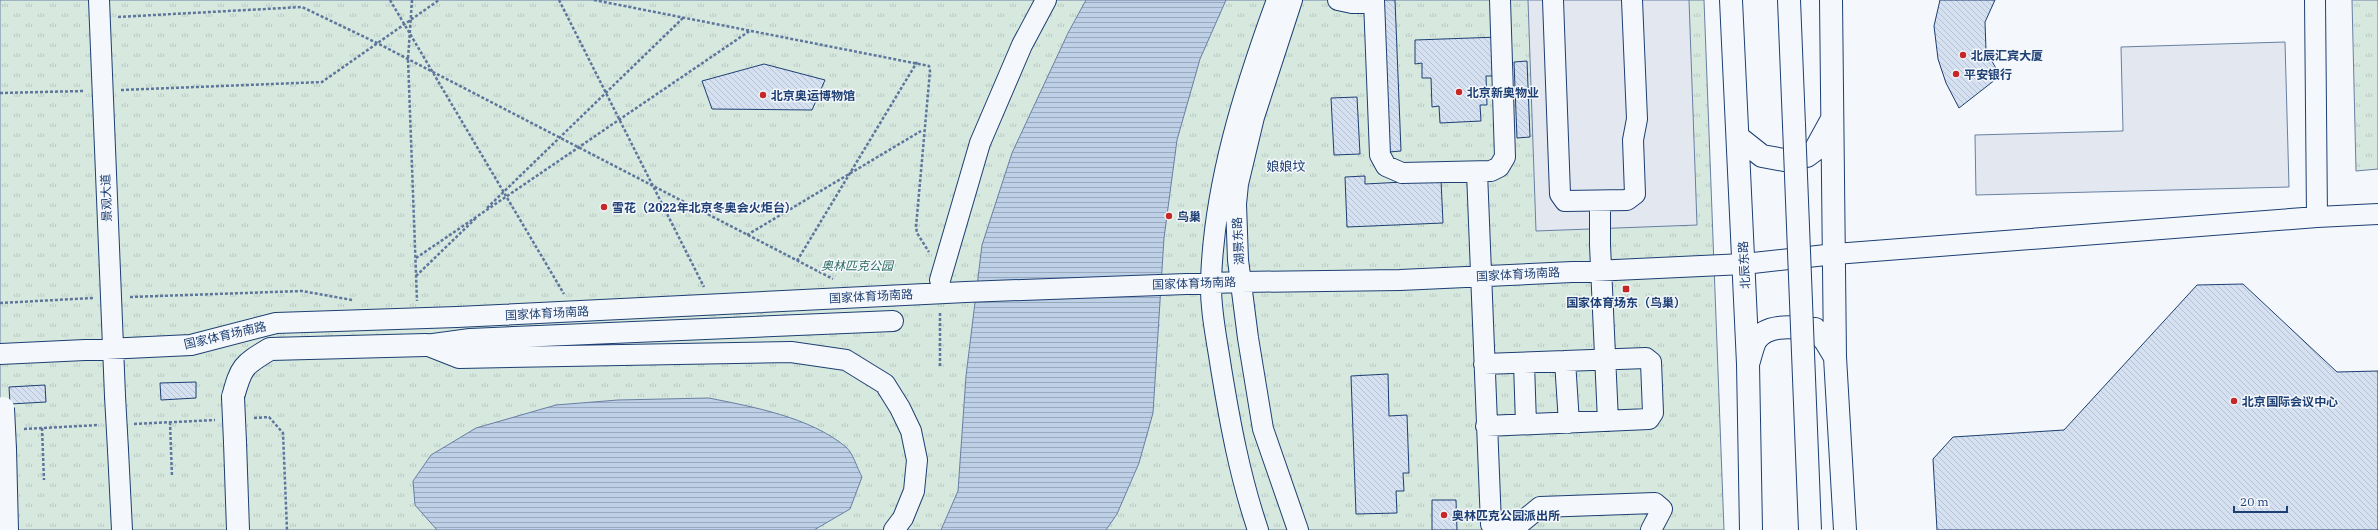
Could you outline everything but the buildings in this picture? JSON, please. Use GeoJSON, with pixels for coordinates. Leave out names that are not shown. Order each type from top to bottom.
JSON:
{"type":"FeatureCollection","features":[{"type":"Feature","properties":{"kind":"main road","name":"北辰东路"},"geometry":{"type":"LineString","coordinates":[[1731,0],[1748,364],[1751,530]]}},
{"type":"Feature","properties":{"kind":"main road"},"geometry":{"type":"LineString","coordinates":[[1789,0],[1810,530]]}},
{"type":"Feature","properties":{"kind":"main road"},"geometry":{"type":"LineString","coordinates":[[1831,0],[1835,357],[1845,530]]}},
{"type":"Feature","properties":{"kind":"main road"},"geometry":{"type":"LineString","coordinates":[[1738,137],[1762,156],[1784,160],[1807,156],[1816,150],[1832,118]]}},
{"type":"Feature","properties":{"kind":"main road"},"geometry":{"type":"LineString","coordinates":[[1748,364],[1756,339],[1769,329],[1792,327],[1815,329],[1826,342],[1835,357]]}},
{"type":"Feature","properties":{"kind":"main road"},"geometry":{"type":"LineString","coordinates":[[238,530],[233,397],[239,373],[249,361],[270,349],[426,346]]}},
{"type":"Feature","properties":{"kind":"main road"},"geometry":{"type":"LineString","coordinates":[[2,403],[7,530]]}},
{"type":"Feature","properties":{"kind":"street"},"geometry":{"type":"LineString","coordinates":[[940,286],[980,143],[1022,45],[1046,0]]}},
{"type":"Feature","properties":{"kind":"street","name":"湖景东路"},"geometry":{"type":"LineString","coordinates":[[1258,530],[1233,438],[1217,339],[1211,283],[1224,171],[1238,118],[1277,0]]}},
{"type":"Feature","properties":{"kind":"street","name":"湖景东路"},"geometry":{"type":"LineString","coordinates":[[1292,0],[1254,117],[1238,184],[1236,204],[1238,260],[1248,338],[1263,429],[1298,530]]}},
{"type":"Feature","properties":{"kind":"street"},"geometry":{"type":"LineString","coordinates":[[1338,0],[1352,4],[1374,1],[1380,155],[1386,166],[1402,173],[1491,171],[1499,167],[1505,157],[1500,0]]}},
{"type":"Feature","properties":{"kind":"street"},"geometry":{"type":"LineString","coordinates":[[1553,0],[1560,194],[1565,201],[1627,200],[1635,194],[1633,140],[1637,119],[1632,0]]}},
{"type":"Feature","properties":{"kind":"street"},"geometry":{"type":"LineString","coordinates":[[2315,0],[2316,217]]}},
{"type":"Feature","properties":{"kind":"street","name":"景观大道"},"geometry":{"type":"LineString","coordinates":[[99,9],[112,350],[122,530]]}},
{"type":"Feature","properties":{"kind":"street"},"geometry":{"type":"LineString","coordinates":[[1477,172],[1486,426],[1496,528],[1518,525],[1540,507],[1655,502],[1662,509],[1651,530]]}},
{"type":"Feature","properties":{"kind":"street"},"geometry":{"type":"LineString","coordinates":[[1600,201],[1601,270],[1608,421]]}},
{"type":"Feature","properties":{"kind":"street","name":"国家体育场南路"},"geometry":{"type":"LineString","coordinates":[[0,354],[112,350],[191,345],[276,323],[457,317],[940,286],[966,292],[1165,284],[1400,280],[1744,264],[1835,254],[2316,217],[2378,214]]}},
{"type":"Feature","properties":{"kind":"street"},"geometry":{"type":"LineString","coordinates":[[426,346],[457,317]]}},
{"type":"Feature","properties":{"kind":"street"},"geometry":{"type":"LineString","coordinates":[[426,346],[470,339],[893,321]]}},
{"type":"Feature","properties":{"kind":"street"},"geometry":{"type":"LineString","coordinates":[[426,346],[459,358],[791,352],[846,360],[885,384],[900,408],[911,431],[917,460],[914,491],[903,518],[894,530]]}},
{"type":"Feature","properties":{"kind":"street"},"geometry":{"type":"LineString","coordinates":[[1484,364],[1646,358],[1651,362],[1653,414],[1649,419],[1486,426]]}},
{"type":"Feature","properties":{"kind":"street"},"geometry":{"type":"LineString","coordinates":[[1565,361],[1569,422]]}},
{"type":"Feature","properties":{"kind":"street"},"geometry":{"type":"LineString","coordinates":[[1524,363],[1526,424]]}},
{"type":"Feature","properties":{"kind":"path"},"geometry":{"type":"LineString","coordinates":[[390,0],[566,297],[558,297]]}},
{"type":"Feature","properties":{"kind":"path"},"geometry":{"type":"LineString","coordinates":[[410,304],[417,304],[408,60],[412,0]]}},
{"type":"Feature","properties":{"kind":"path"},"geometry":{"type":"LineString","coordinates":[[0,93],[102,91],[322,82],[439,0]]}},
{"type":"Feature","properties":{"kind":"path"},"geometry":{"type":"LineString","coordinates":[[559,0],[706,291]]}},
{"type":"Feature","properties":{"kind":"path"},"geometry":{"type":"LineString","coordinates":[[594,0],[917,62],[929,66],[930,71],[916,227],[921,240],[937,264],[940,286],[940,366]]}},
{"type":"Feature","properties":{"kind":"path"},"geometry":{"type":"LineString","coordinates":[[99,9],[302,7],[377,43],[579,147],[655,188],[838,281]]}},
{"type":"Feature","properties":{"kind":"path"},"geometry":{"type":"LineString","coordinates":[[416,276],[684,17]]}},
{"type":"Feature","properties":{"kind":"path"},"geometry":{"type":"LineString","coordinates":[[416,258],[751,30]]}},
{"type":"Feature","properties":{"kind":"path"},"geometry":{"type":"LineString","coordinates":[[797,261],[917,62]]}},
{"type":"Feature","properties":{"kind":"path"},"geometry":{"type":"LineString","coordinates":[[747,235],[921,131]]}},
{"type":"Feature","properties":{"kind":"path"},"geometry":{"type":"LineString","coordinates":[[0,303],[110,297],[302,291],[359,302]]}},
{"type":"Feature","properties":{"kind":"path"},"geometry":{"type":"LineString","coordinates":[[246,418],[269,417],[283,433],[287,530]]}},
{"type":"Feature","properties":{"kind":"path"},"geometry":{"type":"LineString","coordinates":[[132,424],[216,420]]}},
{"type":"Feature","properties":{"kind":"path"},"geometry":{"type":"LineString","coordinates":[[170,422],[172,476]]}},
{"type":"Feature","properties":{"kind":"path"},"geometry":{"type":"LineString","coordinates":[[21,429],[102,425]]}},
{"type":"Feature","properties":{"kind":"path"},"geometry":{"type":"LineString","coordinates":[[42,428],[44,480]]}},
{"type":"Feature","properties":{"kind":"green space","name":"奥林匹克公园"},"geometry":{"type":"Polygon","coordinates":[[[0,0],[1704,0],[1724,530],[0,530],[0,0]]]}},
{"type":"Feature","properties":{"kind":"green space"},"geometry":{"type":"Polygon","coordinates":[[[2352,0],[2378,0],[2378,169],[2356,171],[2352,0]]]}},
{"type":"Feature","properties":{"kind":"shaded area"},"geometry":{"type":"Polygon","coordinates":[[[1528,0],[1689,0],[1697,225],[1536,231],[1528,0]]]}},
{"type":"Feature","properties":{"kind":"shaded area"},"geometry":{"type":"Polygon","coordinates":[[[2285,42],[2289,187],[1976,195],[1975,135],[2123,131],[2121,47],[2285,42]]]}},
{"type":"Feature","properties":{"kind":"water"},"geometry":{"type":"Polygon","coordinates":[[[1086,0],[1226,0],[1200,59],[1177,140],[1164,238],[1153,413],[1139,463],[1117,514],[1106,530],[941,530],[958,491],[966,376],[982,245],[1012,153],[1068,33],[1086,0]]]}},
{"type":"Feature","properties":{"kind":"water"},"geometry":{"type":"Polygon","coordinates":[[[709,398],[744,405],[798,421],[816,428],[846,447],[853,457],[862,477],[850,509],[814,530],[437,530],[415,505],[413,481],[431,455],[476,428],[556,405],[618,400],[709,398]]]}},
{"type":"Feature","properties":{"kind":"place","name":"北辰汇宾大厦"},"geometry":{"type":"Point","coordinates":[1963,55]}},
{"type":"Feature","properties":{"kind":"place","name":"平安银行"},"geometry":{"type":"Point","coordinates":[1956,74]}},
{"type":"Feature","properties":{"kind":"place","name":"北京新奥物业"},"geometry":{"type":"Point","coordinates":[1459,92]}},
{"type":"Feature","properties":{"kind":"place","name":"北京奥运博物馆"},"geometry":{"type":"Point","coordinates":[763,95]}},
{"type":"Feature","properties":{"kind":"place","name":"雪花（2022年北京冬奥会火炬台）"},"geometry":{"type":"Point","coordinates":[604,207]}},
{"type":"Feature","properties":{"kind":"place","name":"鸟巢"},"geometry":{"type":"Point","coordinates":[1169,216]}},
{"type":"Feature","properties":{"kind":"place","name":"国家体育场东（鸟巢）"},"geometry":{"type":"Point","coordinates":[1626,289]}},
{"type":"Feature","properties":{"kind":"place","name":"北京国际会议中心"},"geometry":{"type":"Point","coordinates":[2234,401]}},
{"type":"Feature","properties":{"kind":"place","name":"奥林匹克公园派出所"},"geometry":{"type":"Point","coordinates":[1444,515]}},
{"type":"Feature","properties":{"kind":"district","name":"娘娘坟"},"geometry":{"type":"Point","coordinates":[1286,166]}}]}
